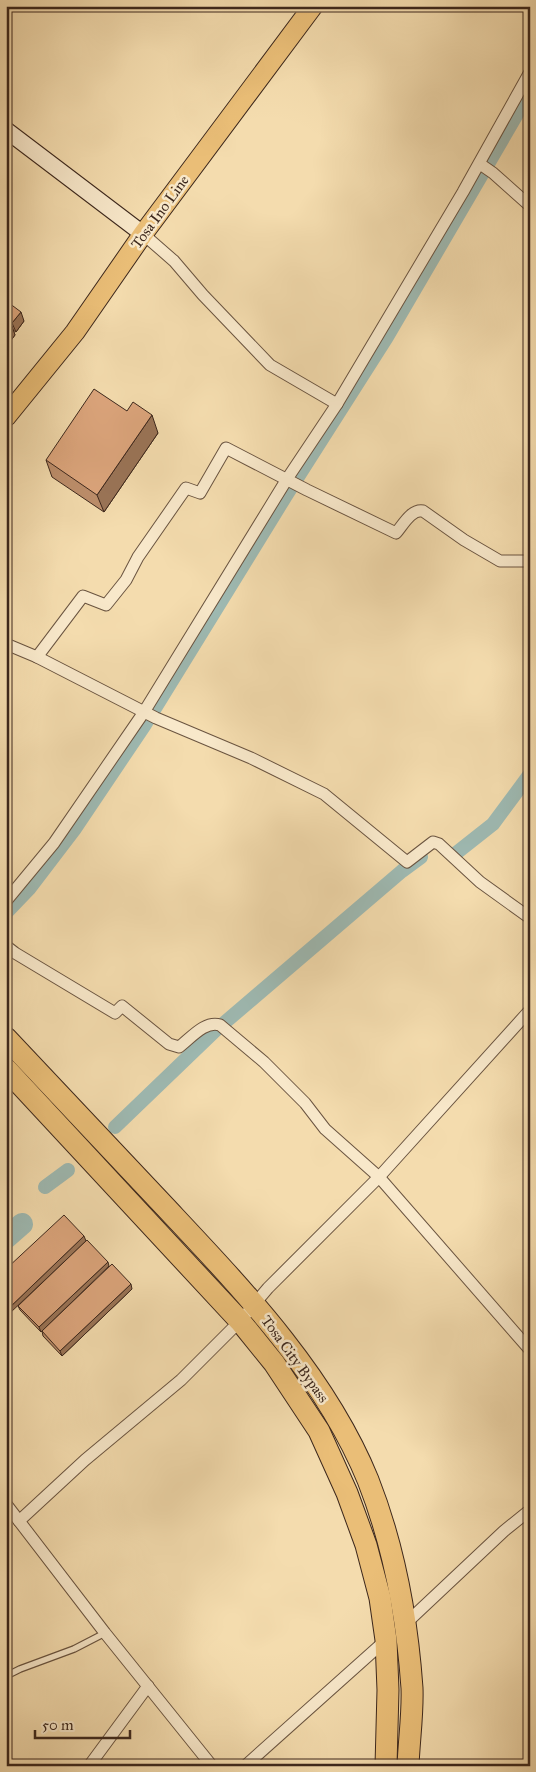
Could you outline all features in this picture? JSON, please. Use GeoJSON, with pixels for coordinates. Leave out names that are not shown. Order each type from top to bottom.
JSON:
{"type":"FeatureCollection","features":[{"type":"Feature","properties":{"kind":"highway","name":"Tosa City Bypass"},"geometry":{"type":"LineString","coordinates":[[6,1038],[239,1286],[290,1348],[336,1416],[368,1479],[388,1539],[401,1594],[412,1690],[408,1766]]}},
{"type":"Feature","properties":{"kind":"highway","name":"Tosa City Bypass"},"geometry":{"type":"LineString","coordinates":[[6,1069],[240,1321],[274,1363],[320,1431],[347,1493],[366,1545],[380,1598],[386,1640],[388,1690],[386,1766]]}},
{"type":"Feature","properties":{"kind":"main road","name":"Tosa Ino Line"},"geometry":{"type":"LineString","coordinates":[[6,417],[75,332],[143,234],[313,6]]}},
{"type":"Feature","properties":{"kind":"street"},"geometry":{"type":"LineString","coordinates":[[6,901],[54,842],[148,714],[292,481],[481,165],[530,72]]}},
{"type":"Feature","properties":{"kind":"street"},"geometry":{"type":"LineString","coordinates":[[6,130],[160,248],[270,365],[337,404]]}},
{"type":"Feature","properties":{"kind":"street"},"geometry":{"type":"LineString","coordinates":[[481,165],[493,173],[530,206]]}},
{"type":"Feature","properties":{"kind":"street"},"geometry":{"type":"LineString","coordinates":[[37,657],[83,596],[106,605],[126,580],[138,557],[186,488],[200,493],[226,448],[396,533],[413,512],[423,510],[464,540],[500,561],[530,561]]}},
{"type":"Feature","properties":{"kind":"street"},"geometry":{"type":"LineString","coordinates":[[6,644],[37,657],[148,714],[251,758],[324,794],[407,862],[433,842],[439,844],[480,882],[530,918]]}},
{"type":"Feature","properties":{"kind":"street"},"geometry":{"type":"LineString","coordinates":[[6,946],[115,1013],[122,1006],[169,1044],[179,1048],[204,1027],[211,1024],[220,1025],[264,1062],[306,1103],[325,1129],[379,1177],[530,1350]]}},
{"type":"Feature","properties":{"kind":"street"},"geometry":{"type":"LineString","coordinates":[[19,1521],[85,1460],[181,1380],[240,1321],[253,1303],[379,1177],[530,1010]]}},
{"type":"Feature","properties":{"kind":"street"},"geometry":{"type":"LineString","coordinates":[[6,1504],[105,1633],[212,1766]]}},
{"type":"Feature","properties":{"kind":"street"},"geometry":{"type":"LineString","coordinates":[[244,1766],[405,1625],[504,1531],[530,1510]]}},
{"type":"Feature","properties":{"kind":"street"},"geometry":{"type":"LineString","coordinates":[[89,1766],[148,1686]]}},
{"type":"Feature","properties":{"kind":"lane"},"geometry":{"type":"LineString","coordinates":[[6,1676],[74,1649],[105,1633]]}},
{"type":"Feature","properties":{"kind":"building"},"geometry":{"type":"Polygon","coordinates":[[[9,303],[21,312],[12,323],[6,318],[6,307],[9,303]]]}},
{"type":"Feature","properties":{"kind":"building"},"geometry":{"type":"Polygon","coordinates":[[[6,322],[12,326],[6,334],[6,322]]]}},
{"type":"Feature","properties":{"kind":"building"},"geometry":{"type":"Polygon","coordinates":[[[94,389],[127,411],[133,402],[152,415],[97,495],[46,460],[94,389]]]}},
{"type":"Feature","properties":{"kind":"building"},"geometry":{"type":"Polygon","coordinates":[[[64,1215],[84,1236],[8,1309],[6,1307],[6,1269],[64,1215]]]}},
{"type":"Feature","properties":{"kind":"building"},"geometry":{"type":"Polygon","coordinates":[[[87,1240],[108,1262],[39,1327],[18,1306],[87,1240]]]}},
{"type":"Feature","properties":{"kind":"building"},"geometry":{"type":"Polygon","coordinates":[[[112,1264],[131,1284],[60,1351],[42,1331],[112,1264]]]}},
{"type":"Feature","properties":{"kind":"waterway"},"geometry":{"type":"LineString","coordinates":[[6,913],[29,889],[74,830],[144,726],[287,494],[387,337],[530,92]]}},
{"type":"Feature","properties":{"kind":"waterway"},"geometry":{"type":"LineString","coordinates":[[455,854],[493,824],[530,774]]}},
{"type":"Feature","properties":{"kind":"waterway"},"geometry":{"type":"LineString","coordinates":[[223,1024],[402,871],[421,857]]}},
{"type":"Feature","properties":{"kind":"waterway"},"geometry":{"type":"LineString","coordinates":[[115,1127],[218,1028]]}},
{"type":"Feature","properties":{"kind":"waterway"},"geometry":{"type":"LineString","coordinates":[[45,1187],[68,1170]]}},
{"type":"Feature","properties":{"kind":"waterway"},"geometry":{"type":"LineString","coordinates":[[6,1238],[22,1224]]}}]}
